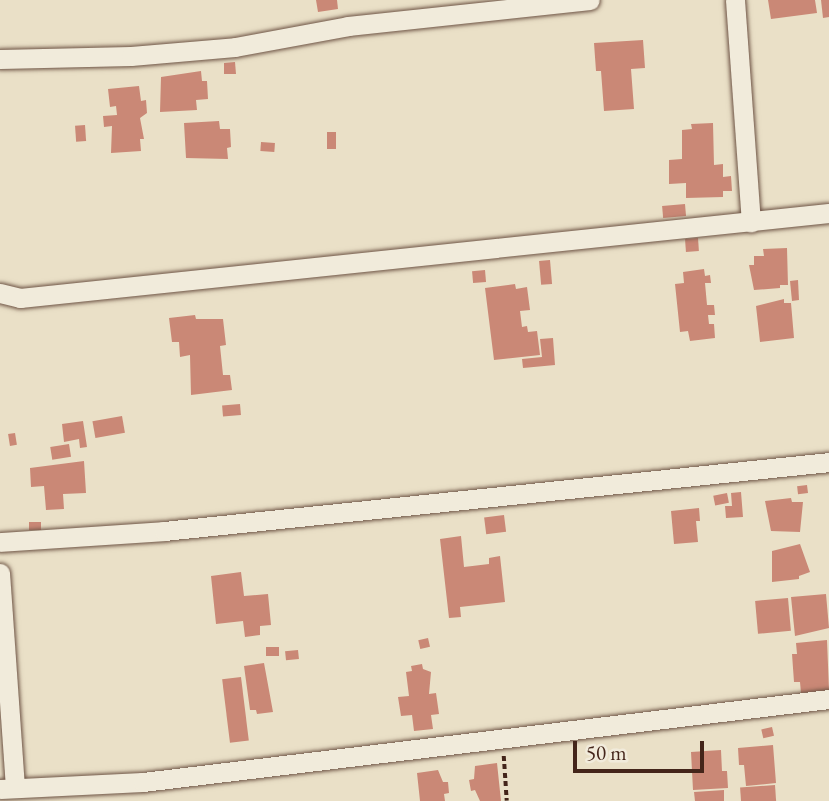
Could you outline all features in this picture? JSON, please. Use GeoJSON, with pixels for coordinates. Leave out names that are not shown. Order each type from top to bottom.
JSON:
{"type":"FeatureCollection","features":[{"type":"Feature","properties":{"kind":"street"},"geometry":{"type":"LineString","coordinates":[[0,60],[131,56],[235,47],[348,26],[590,0]]}},
{"type":"Feature","properties":{"kind":"street"},"geometry":{"type":"LineString","coordinates":[[735,0],[751,222]]}},
{"type":"Feature","properties":{"kind":"street"},"geometry":{"type":"LineString","coordinates":[[0,293],[20,298],[829,213]]}},
{"type":"Feature","properties":{"kind":"street"},"geometry":{"type":"LineString","coordinates":[[0,542],[164,531],[829,462]]}},
{"type":"Feature","properties":{"kind":"street"},"geometry":{"type":"LineString","coordinates":[[0,573],[8,788],[144,782],[829,699]]}},
{"type":"Feature","properties":{"kind":"path"},"geometry":{"type":"LineString","coordinates":[[502,737],[507,801]]}},
{"type":"Feature","properties":{"kind":"building"},"geometry":{"type":"Polygon","coordinates":[[[316,0],[337,0],[338,9],[318,12],[316,0]]]}},
{"type":"Feature","properties":{"kind":"building"},"geometry":{"type":"Polygon","coordinates":[[[768,0],[815,0],[817,13],[771,19],[768,0]]]}},
{"type":"Feature","properties":{"kind":"building"},"geometry":{"type":"Polygon","coordinates":[[[821,0],[829,0],[829,17],[823,18],[821,0]]]}},
{"type":"Feature","properties":{"kind":"building"},"geometry":{"type":"Polygon","coordinates":[[[643,40],[645,68],[631,69],[634,109],[604,111],[601,71],[596,71],[594,43],[643,40]]]}},
{"type":"Feature","properties":{"kind":"building"},"geometry":{"type":"Polygon","coordinates":[[[235,62],[236,74],[224,74],[224,63],[235,62]]]}},
{"type":"Feature","properties":{"kind":"building"},"geometry":{"type":"Polygon","coordinates":[[[201,71],[202,81],[207,81],[208,99],[196,100],[197,110],[160,112],[161,77],[201,71]]]}},
{"type":"Feature","properties":{"kind":"building"},"geometry":{"type":"Polygon","coordinates":[[[139,86],[141,101],[146,100],[147,113],[140,118],[144,139],[140,139],[141,151],[111,153],[112,126],[104,127],[103,116],[117,115],[116,106],[110,107],[108,89],[139,86]]]}},
{"type":"Feature","properties":{"kind":"building"},"geometry":{"type":"Polygon","coordinates":[[[219,121],[220,129],[230,129],[231,147],[227,148],[228,159],[186,158],[184,123],[219,121]]]}},
{"type":"Feature","properties":{"kind":"building"},"geometry":{"type":"Polygon","coordinates":[[[713,123],[714,165],[723,164],[723,177],[731,176],[732,191],[723,191],[723,197],[686,198],[686,183],[669,184],[669,160],[682,159],[682,130],[692,129],[691,124],[713,123]]]}},
{"type":"Feature","properties":{"kind":"building"},"geometry":{"type":"Polygon","coordinates":[[[85,125],[86,141],[76,142],[75,126],[85,125]]]}},
{"type":"Feature","properties":{"kind":"building"},"geometry":{"type":"Polygon","coordinates":[[[327,132],[336,132],[336,149],[327,149],[327,132]]]}},
{"type":"Feature","properties":{"kind":"building"},"geometry":{"type":"Polygon","coordinates":[[[261,142],[275,143],[274,152],[260,151],[261,142]]]}},
{"type":"Feature","properties":{"kind":"building"},"geometry":{"type":"Polygon","coordinates":[[[685,204],[686,216],[663,218],[662,206],[685,204]]]}},
{"type":"Feature","properties":{"kind":"building"},"geometry":{"type":"Polygon","coordinates":[[[698,238],[699,251],[686,252],[685,239],[698,238]]]}},
{"type":"Feature","properties":{"kind":"building"},"geometry":{"type":"Polygon","coordinates":[[[787,248],[788,285],[754,290],[749,265],[754,265],[754,256],[764,256],[763,249],[787,248]]]}},
{"type":"Feature","properties":{"kind":"building"},"geometry":{"type":"Polygon","coordinates":[[[550,260],[552,284],[541,285],[539,261],[550,260]]]}},
{"type":"Feature","properties":{"kind":"building"},"geometry":{"type":"Polygon","coordinates":[[[704,269],[705,276],[710,275],[711,283],[705,283],[707,305],[714,305],[715,315],[708,315],[709,324],[714,324],[715,338],[690,341],[688,331],[680,332],[675,284],[684,283],[683,272],[704,269]]]}},
{"type":"Feature","properties":{"kind":"building"},"geometry":{"type":"Polygon","coordinates":[[[485,270],[486,282],[473,283],[472,271],[485,270]]]}},
{"type":"Feature","properties":{"kind":"building"},"geometry":{"type":"Polygon","coordinates":[[[798,280],[799,300],[792,301],[790,281],[798,280]]]}},
{"type":"Feature","properties":{"kind":"building"},"geometry":{"type":"Polygon","coordinates":[[[515,284],[516,289],[527,287],[530,310],[520,311],[522,327],[527,326],[528,332],[537,331],[540,355],[494,360],[485,288],[515,284]]]}},
{"type":"Feature","properties":{"kind":"building"},"geometry":{"type":"Polygon","coordinates":[[[784,299],[784,303],[791,303],[794,338],[760,342],[756,306],[784,299]]]}},
{"type":"Feature","properties":{"kind":"building"},"geometry":{"type":"Polygon","coordinates":[[[195,315],[196,319],[223,319],[226,345],[220,346],[223,375],[230,375],[232,390],[191,395],[190,355],[180,357],[179,342],[172,342],[169,318],[195,315]]]}},
{"type":"Feature","properties":{"kind":"building"},"geometry":{"type":"Polygon","coordinates":[[[553,338],[555,365],[523,368],[522,359],[542,357],[540,339],[553,338]]]}},
{"type":"Feature","properties":{"kind":"building"},"geometry":{"type":"Polygon","coordinates":[[[240,404],[241,415],[223,417],[222,406],[240,404]]]}},
{"type":"Feature","properties":{"kind":"building"},"geometry":{"type":"Polygon","coordinates":[[[122,416],[125,433],[95,438],[92,421],[122,416]]]}},
{"type":"Feature","properties":{"kind":"building"},"geometry":{"type":"Polygon","coordinates":[[[83,421],[87,447],[80,448],[79,439],[64,442],[62,424],[83,421]]]}},
{"type":"Feature","properties":{"kind":"building"},"geometry":{"type":"Polygon","coordinates":[[[15,433],[17,445],[10,446],[8,434],[15,433]]]}},
{"type":"Feature","properties":{"kind":"building"},"geometry":{"type":"Polygon","coordinates":[[[69,444],[71,457],[52,460],[50,447],[69,444]]]}},
{"type":"Feature","properties":{"kind":"building"},"geometry":{"type":"Polygon","coordinates":[[[84,461],[86,493],[63,494],[64,509],[46,510],[44,486],[31,487],[30,468],[84,461]]]}},
{"type":"Feature","properties":{"kind":"building"},"geometry":{"type":"Polygon","coordinates":[[[807,485],[808,493],[798,494],[797,486],[807,485]]]}},
{"type":"Feature","properties":{"kind":"building"},"geometry":{"type":"Polygon","coordinates":[[[741,492],[743,517],[726,518],[725,506],[732,506],[731,493],[741,492]]]}},
{"type":"Feature","properties":{"kind":"building"},"geometry":{"type":"Polygon","coordinates":[[[727,493],[729,503],[715,505],[713,496],[727,493]]]}},
{"type":"Feature","properties":{"kind":"building"},"geometry":{"type":"Polygon","coordinates":[[[791,498],[792,502],[803,502],[800,532],[771,531],[765,501],[791,498]]]}},
{"type":"Feature","properties":{"kind":"building"},"geometry":{"type":"Polygon","coordinates":[[[699,508],[700,521],[696,521],[698,542],[674,544],[671,511],[699,508]]]}},
{"type":"Feature","properties":{"kind":"building"},"geometry":{"type":"Polygon","coordinates":[[[504,515],[506,532],[486,534],[484,517],[504,515]]]}},
{"type":"Feature","properties":{"kind":"building"},"geometry":{"type":"Polygon","coordinates":[[[29,522],[41,522],[41,530],[29,530],[29,522]]]}},
{"type":"Feature","properties":{"kind":"building"},"geometry":{"type":"Polygon","coordinates":[[[461,536],[464,567],[489,564],[489,558],[500,556],[505,602],[460,607],[461,617],[449,618],[440,539],[461,536]]]}},
{"type":"Feature","properties":{"kind":"building"},"geometry":{"type":"Polygon","coordinates":[[[800,544],[810,572],[799,576],[799,579],[772,582],[772,551],[800,544]]]}},
{"type":"Feature","properties":{"kind":"building"},"geometry":{"type":"Polygon","coordinates":[[[241,572],[244,596],[268,594],[271,625],[260,626],[260,635],[245,637],[243,621],[216,624],[211,576],[241,572]]]}},
{"type":"Feature","properties":{"kind":"building"},"geometry":{"type":"Polygon","coordinates":[[[826,594],[829,628],[795,636],[791,597],[826,594]]]}},
{"type":"Feature","properties":{"kind":"building"},"geometry":{"type":"Polygon","coordinates":[[[788,598],[791,631],[758,634],[755,601],[788,598]]]}},
{"type":"Feature","properties":{"kind":"building"},"geometry":{"type":"Polygon","coordinates":[[[428,638],[430,647],[420,649],[418,640],[428,638]]]}},
{"type":"Feature","properties":{"kind":"building"},"geometry":{"type":"Polygon","coordinates":[[[827,640],[829,690],[801,693],[800,682],[794,682],[792,654],[797,654],[796,643],[827,640]]]}},
{"type":"Feature","properties":{"kind":"building"},"geometry":{"type":"Polygon","coordinates":[[[266,647],[279,647],[279,656],[266,656],[266,647]]]}},
{"type":"Feature","properties":{"kind":"building"},"geometry":{"type":"Polygon","coordinates":[[[298,650],[299,659],[286,660],[285,651],[298,650]]]}},
{"type":"Feature","properties":{"kind":"building"},"geometry":{"type":"Polygon","coordinates":[[[264,663],[273,712],[257,714],[256,710],[250,710],[244,666],[264,663]]]}},
{"type":"Feature","properties":{"kind":"building"},"geometry":{"type":"Polygon","coordinates":[[[422,664],[423,669],[431,672],[429,694],[436,693],[439,714],[431,715],[433,729],[414,731],[412,715],[401,716],[398,697],[409,696],[406,672],[412,671],[411,666],[422,664]]]}},
{"type":"Feature","properties":{"kind":"building"},"geometry":{"type":"Polygon","coordinates":[[[241,677],[249,741],[230,743],[222,679],[241,677]]]}},
{"type":"Feature","properties":{"kind":"building"},"geometry":{"type":"Polygon","coordinates":[[[772,727],[774,736],[763,738],[761,729],[772,727]]]}},
{"type":"Feature","properties":{"kind":"building"},"geometry":{"type":"Polygon","coordinates":[[[773,745],[776,783],[746,786],[744,765],[739,765],[738,748],[773,745]]]}},
{"type":"Feature","properties":{"kind":"building"},"geometry":{"type":"Polygon","coordinates":[[[721,750],[722,771],[727,771],[728,788],[693,790],[691,752],[721,750]]]}},
{"type":"Feature","properties":{"kind":"building"},"geometry":{"type":"Polygon","coordinates":[[[497,763],[501,801],[480,801],[475,790],[471,791],[469,780],[474,779],[475,766],[497,763]]]}},
{"type":"Feature","properties":{"kind":"building"},"geometry":{"type":"Polygon","coordinates":[[[438,770],[443,782],[448,782],[449,793],[444,794],[445,801],[420,801],[417,773],[438,770]]]}},
{"type":"Feature","properties":{"kind":"building"},"geometry":{"type":"Polygon","coordinates":[[[775,785],[776,801],[741,801],[740,787],[775,785]]]}},
{"type":"Feature","properties":{"kind":"building"},"geometry":{"type":"Polygon","coordinates":[[[724,790],[724,801],[695,801],[694,792],[724,790]]]}}]}
